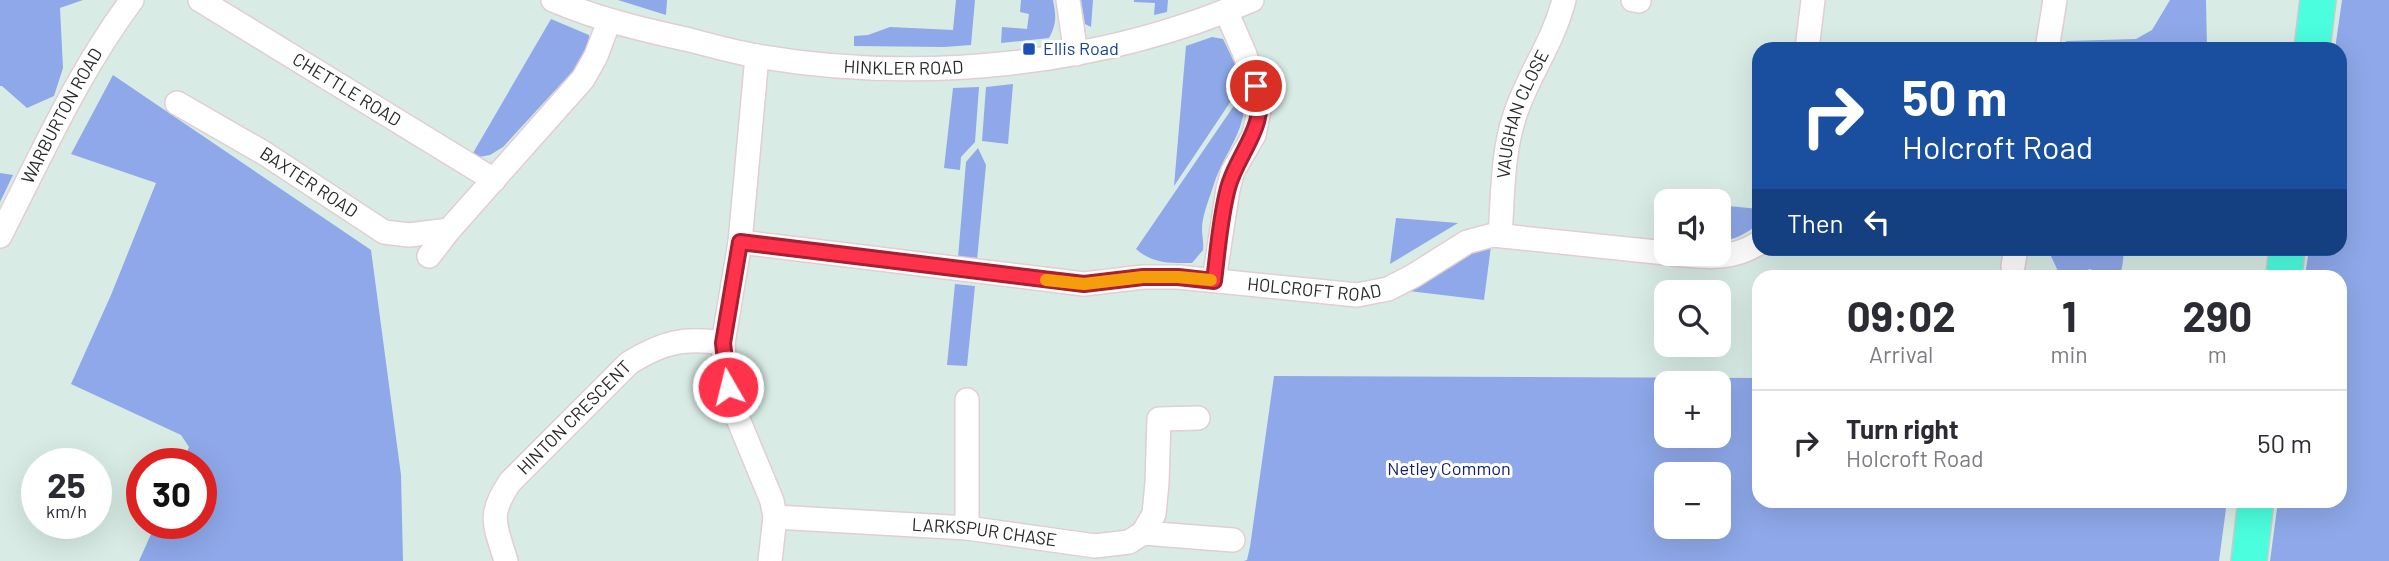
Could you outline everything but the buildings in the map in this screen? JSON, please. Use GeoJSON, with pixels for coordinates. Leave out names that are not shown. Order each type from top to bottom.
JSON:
{"type":"FeatureCollection","features":[{"type":"Feature","properties":{"kind":"main road"},"geometry":{"type":"LineString","coordinates":[[2313,42],[2318,0]]}},
{"type":"Feature","properties":{"kind":"main road"},"geometry":{"type":"LineString","coordinates":[[2249,561],[2255,508]]}},
{"type":"Feature","properties":{"kind":"street","name":"WARBURTON ROAD"},"geometry":{"type":"LineString","coordinates":[[0,236],[77,85],[132,0]]}},
{"type":"Feature","properties":{"kind":"street","name":"CHETTLE ROAD"},"geometry":{"type":"LineString","coordinates":[[200,0],[494,180]]}},
{"type":"Feature","properties":{"kind":"street","name":"HINKLER ROAD"},"geometry":{"type":"LineString","coordinates":[[553,0],[609,20],[757,56],[866,68],[928,68],[1076,54],[1150,37],[1252,0]]}},
{"type":"Feature","properties":{"kind":"street"},"geometry":{"type":"LineString","coordinates":[[1068,0],[1076,54]]}},
{"type":"Feature","properties":{"kind":"street","name":"VAUGHAN CLOSE"},"geometry":{"type":"LineString","coordinates":[[1500,234],[1508,144],[1515,115],[1552,38],[1564,0]]}},
{"type":"Feature","properties":{"kind":"street"},"geometry":{"type":"LineString","coordinates":[[1633,0],[1639,1]]}},
{"type":"Feature","properties":{"kind":"street"},"geometry":{"type":"LineString","coordinates":[[1808,42],[1813,0]]}},
{"type":"Feature","properties":{"kind":"street"},"geometry":{"type":"LineString","coordinates":[[2048,42],[2055,0]]}},
{"type":"Feature","properties":{"kind":"street"},"geometry":{"type":"LineString","coordinates":[[1214,281],[1228,188],[1233,171],[1254,135],[1261,100],[1226,11]]}},
{"type":"Feature","properties":{"kind":"street"},"geometry":{"type":"LineString","coordinates":[[429,256],[583,79],[596,56],[609,20]]}},
{"type":"Feature","properties":{"kind":"street"},"geometry":{"type":"LineString","coordinates":[[757,56],[740,242],[723,343],[724,370],[731,402],[772,501],[775,516],[769,561]]}},
{"type":"Feature","properties":{"kind":"street","name":"BAXTER ROAD"},"geometry":{"type":"LineString","coordinates":[[177,103],[264,153],[384,232],[409,235],[449,230]]}},
{"type":"Feature","properties":{"kind":"street","name":"HOLCROFT ROAD"},"geometry":{"type":"LineString","coordinates":[[740,242],[1084,284],[1143,277],[1178,277],[1357,295],[1388,289],[1467,242],[1500,234],[1654,252]]}},
{"type":"Feature","properties":{"kind":"street"},"geometry":{"type":"LineString","coordinates":[[1731,257],[1752,247]]}},
{"type":"Feature","properties":{"kind":"street","name":"HINTON CRESCENT"},"geometry":{"type":"LineString","coordinates":[[506,561],[495,523],[498,499],[510,482],[629,363],[652,348],[685,340],[723,343]]}},
{"type":"Feature","properties":{"kind":"street"},"geometry":{"type":"LineString","coordinates":[[967,400],[967,528]]}},
{"type":"Feature","properties":{"kind":"street"},"geometry":{"type":"LineString","coordinates":[[1143,533],[1154,514],[1159,419],[1198,418]]}},
{"type":"Feature","properties":{"kind":"street","name":"LARKSPUR CHASE"},"geometry":{"type":"LineString","coordinates":[[775,516],[967,528],[1094,554],[1129,542],[1143,533],[1233,540]]}},
{"type":"Feature","properties":{"kind":"green space"},"geometry":{"type":"Polygon","coordinates":[[[0,0],[83,0],[60,8],[63,68],[54,96],[27,108],[0,86],[0,0]]]}},
{"type":"Feature","properties":{"kind":"green space"},"geometry":{"type":"Polygon","coordinates":[[[618,0],[667,0],[666,15],[618,0]]]}},
{"type":"Feature","properties":{"kind":"green space"},"geometry":{"type":"Polygon","coordinates":[[[956,0],[975,0],[971,45],[854,46],[854,36],[868,35],[890,27],[953,30],[956,0]]]}},
{"type":"Feature","properties":{"kind":"green space"},"geometry":{"type":"Polygon","coordinates":[[[1021,0],[1053,0],[1055,19],[1052,33],[1049,38],[1001,43],[1002,27],[1027,29],[1029,14],[1020,12],[1021,0]]]}},
{"type":"Feature","properties":{"kind":"green space"},"geometry":{"type":"Polygon","coordinates":[[[1081,0],[1093,0],[1091,27],[1085,24],[1081,0]]]}},
{"type":"Feature","properties":{"kind":"green space"},"geometry":{"type":"Polygon","coordinates":[[[1134,0],[1168,0],[1167,12],[1154,15],[1155,3],[1134,0]]]}},
{"type":"Feature","properties":{"kind":"green space"},"geometry":{"type":"Polygon","coordinates":[[[2170,0],[2206,0],[2207,42],[2066,42],[2136,39],[2152,30],[2170,0]]]}},
{"type":"Feature","properties":{"kind":"green space"},"geometry":{"type":"Polygon","coordinates":[[[2342,0],[2389,0],[2389,561],[2270,561],[2277,508],[2347,508],[2347,270],[2306,270],[2308,256],[2347,256],[2347,42],[2336,42],[2342,0]]]}},
{"type":"Feature","properties":{"kind":"green space"},"geometry":{"type":"Polygon","coordinates":[[[551,19],[589,35],[590,42],[584,59],[503,147],[490,155],[479,157],[473,153],[551,19]]]}},
{"type":"Feature","properties":{"kind":"green space"},"geometry":{"type":"Polygon","coordinates":[[[1212,37],[1223,39],[1237,68],[1241,86],[1174,186],[1186,46],[1212,37]]]}},
{"type":"Feature","properties":{"kind":"green space"},"geometry":{"type":"Polygon","coordinates":[[[113,75],[371,250],[401,475],[403,561],[139,561],[149,539],[217,539],[217,448],[189,448],[181,435],[71,384],[111,295],[156,183],[71,154],[113,75]]]}},
{"type":"Feature","properties":{"kind":"green space"},"geometry":{"type":"Polygon","coordinates":[[[1013,84],[1008,144],[982,141],[986,87],[1013,84]]]}},
{"type":"Feature","properties":{"kind":"green space"},"geometry":{"type":"Polygon","coordinates":[[[979,87],[975,142],[961,157],[960,170],[944,168],[953,88],[979,87]]]}},
{"type":"Feature","properties":{"kind":"green space"},"geometry":{"type":"Polygon","coordinates":[[[1244,91],[1243,117],[1204,213],[1203,250],[1192,263],[1162,262],[1142,254],[1136,249],[1244,91]]]}},
{"type":"Feature","properties":{"kind":"green space"},"geometry":{"type":"Polygon","coordinates":[[[978,148],[986,165],[977,260],[958,258],[966,162],[978,148]]]}},
{"type":"Feature","properties":{"kind":"green space"},"geometry":{"type":"Polygon","coordinates":[[[0,173],[13,175],[0,202],[0,173]]]}},
{"type":"Feature","properties":{"kind":"green space"},"geometry":{"type":"Polygon","coordinates":[[[1731,206],[1752,208],[1752,228],[1731,239],[1731,206]]]}},
{"type":"Feature","properties":{"kind":"green space"},"geometry":{"type":"Polygon","coordinates":[[[1396,218],[1458,223],[1390,264],[1396,218]]]}},
{"type":"Feature","properties":{"kind":"green space"},"geometry":{"type":"Polygon","coordinates":[[[1491,246],[1484,300],[1409,291],[1468,252],[1491,246]]]}},
{"type":"Feature","properties":{"kind":"green space"},"geometry":{"type":"Polygon","coordinates":[[[2051,256],[2124,256],[2121,270],[2058,270],[2051,256]]]}},
{"type":"Feature","properties":{"kind":"green space"},"geometry":{"type":"Polygon","coordinates":[[[955,284],[975,286],[967,366],[947,365],[955,284]]]}},
{"type":"Feature","properties":{"kind":"green space","name":"Netley Common"},"geometry":{"type":"Polygon","coordinates":[[[1274,376],[1654,378],[1654,448],[1731,448],[1731,378],[1752,378],[1752,508],[2226,508],[2219,561],[1244,561],[1247,560],[1250,547],[1274,376]]]}},
{"type":"Feature","properties":{"kind":"slow traffic"},"geometry":{"type":"LineString","coordinates":[[1046,280],[1084,284],[1143,277],[1211,280]]}},
{"type":"Feature","properties":{"kind":"place","name":"Ellis Road"},"geometry":{"type":"Point","coordinates":[1029,49]}},
{"type":"Feature","properties":{"kind":"route"},"geometry":{"type":"LineString","coordinates":[[728,387],[723,343],[740,242],[1084,284],[1143,277],[1214,281],[1228,188],[1233,171],[1254,135],[1259,115],[1261,100],[1256,86]]}}]}
